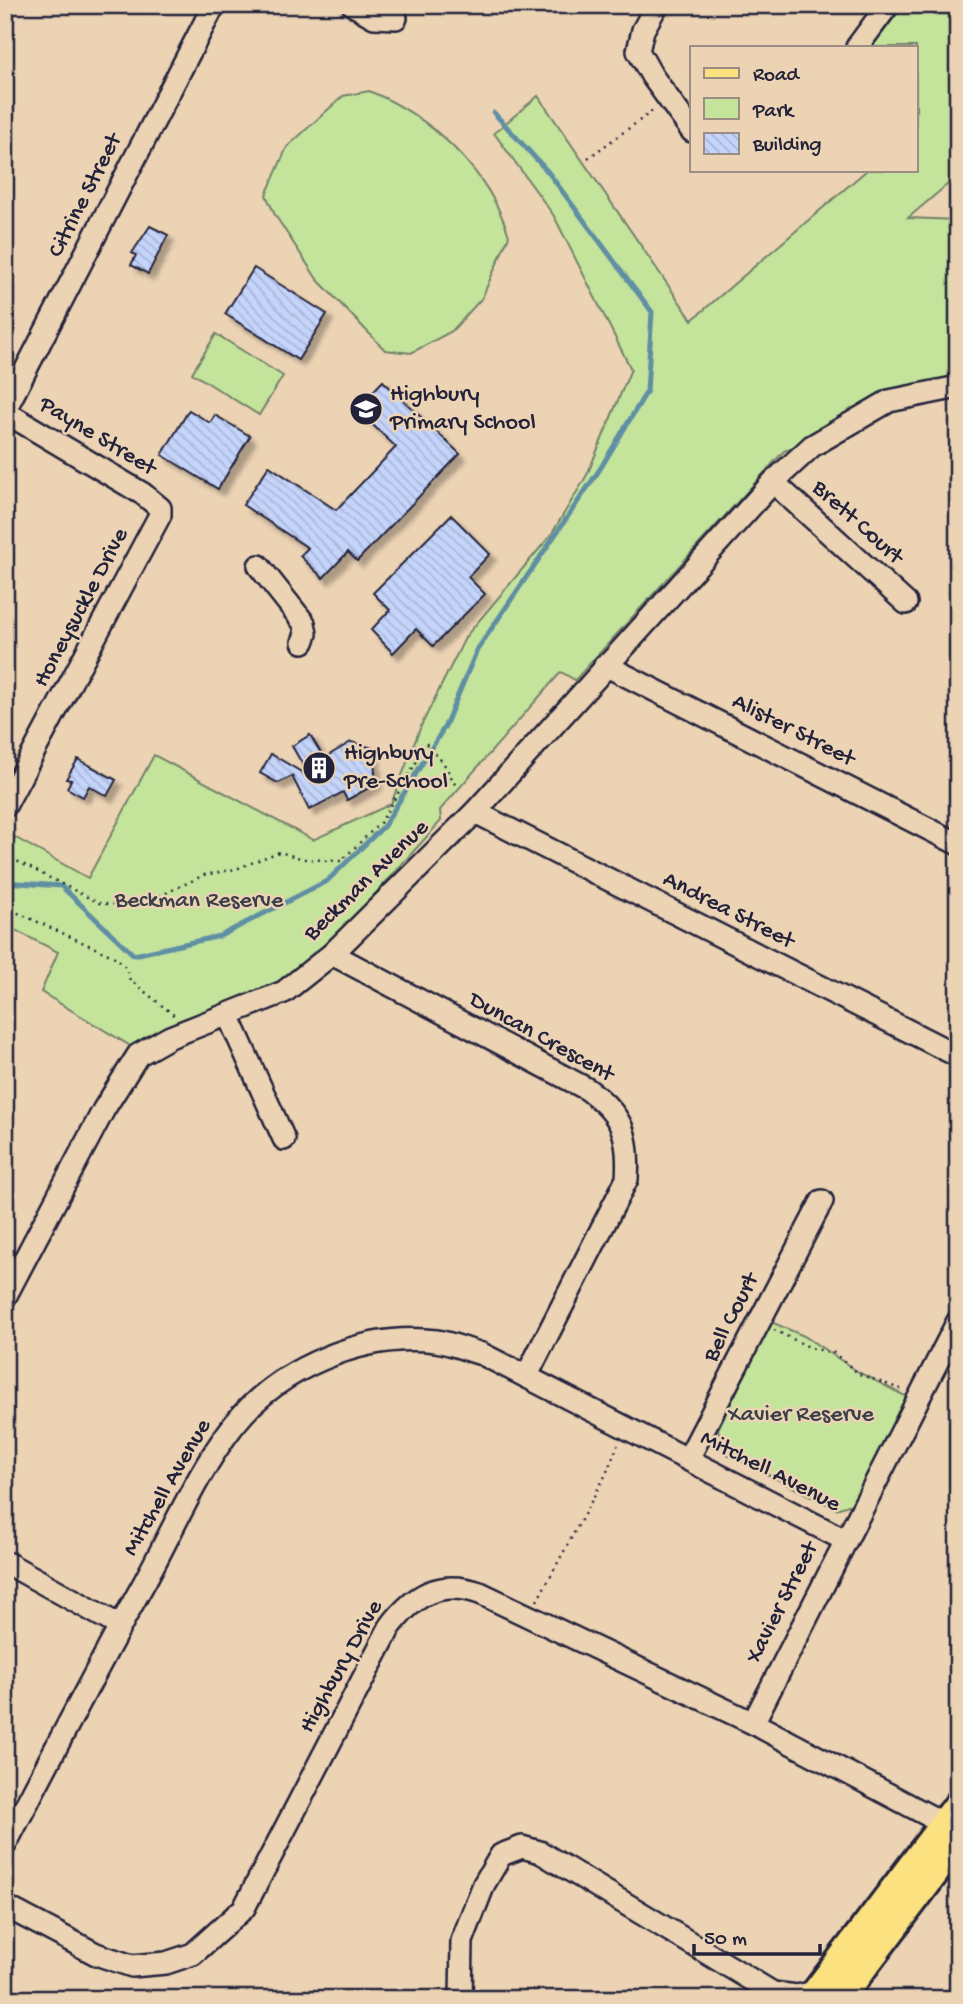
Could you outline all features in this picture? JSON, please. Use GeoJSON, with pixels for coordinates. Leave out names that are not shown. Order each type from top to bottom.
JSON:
{"type":"FeatureCollection","features":[{"type":"Feature","properties":{"kind":"main road"},"geometry":{"type":"LineString","coordinates":[[822,1996],[954,1825]]}},
{"type":"Feature","properties":{"kind":"street","name":"Citrine Street"},"geometry":{"type":"LineString","coordinates":[[5,411],[214,5]]}},
{"type":"Feature","properties":{"kind":"street"},"geometry":{"type":"LineString","coordinates":[[353,5],[374,17],[396,18]]}},
{"type":"Feature","properties":{"kind":"street"},"geometry":{"type":"LineString","coordinates":[[657,5],[643,30],[638,51],[668,100],[690,128]]}},
{"type":"Feature","properties":{"kind":"street"},"geometry":{"type":"LineString","coordinates":[[858,46],[888,5]]}},
{"type":"Feature","properties":{"kind":"street","name":"Beckman Avenue"},"geometry":{"type":"LineString","coordinates":[[5,1297],[104,1109],[138,1055],[193,1028],[284,992],[332,954],[474,812],[773,482],[811,446],[888,401],[958,387]]}},
{"type":"Feature","properties":{"kind":"street","name":"Payne Street"},"geometry":{"type":"LineString","coordinates":[[5,411],[143,494],[160,508]]}},
{"type":"Feature","properties":{"kind":"street","name":"Brett Court"},"geometry":{"type":"LineString","coordinates":[[773,482],[906,603]]}},
{"type":"Feature","properties":{"kind":"street","name":"Honeysuckle Drive"},"geometry":{"type":"LineString","coordinates":[[5,806],[157,524],[160,508]]}},
{"type":"Feature","properties":{"kind":"street"},"geometry":{"type":"LineString","coordinates":[[259,566],[304,623],[306,634],[303,642]]}},
{"type":"Feature","properties":{"kind":"street","name":"Alister Street"},"geometry":{"type":"LineString","coordinates":[[606,665],[958,844]]}},
{"type":"Feature","properties":{"kind":"street","name":"Andrea Street"},"geometry":{"type":"LineString","coordinates":[[474,812],[958,1056]]}},
{"type":"Feature","properties":{"kind":"street","name":"Duncan Crescent"},"geometry":{"type":"LineString","coordinates":[[332,954],[587,1088],[605,1102],[622,1126],[629,1151],[627,1180],[527,1375]]}},
{"type":"Feature","properties":{"kind":"street"},"geometry":{"type":"LineString","coordinates":[[228,1015],[284,1139]]}},
{"type":"Feature","properties":{"kind":"street","name":"Bell Court"},"geometry":{"type":"LineString","coordinates":[[688,1459],[822,1201]]}},
{"type":"Feature","properties":{"kind":"street","name":"Xavier Street"},"geometry":{"type":"LineString","coordinates":[[753,1723],[958,1321]]}},
{"type":"Feature","properties":{"kind":"street","name":"Mitchell Avenue"},"geometry":{"type":"LineString","coordinates":[[5,1846],[120,1626],[234,1425],[296,1373],[364,1345],[402,1340],[438,1342],[482,1354],[845,1540]]}},
{"type":"Feature","properties":{"kind":"street"},"geometry":{"type":"LineString","coordinates":[[5,1562],[120,1626]]}},
{"type":"Feature","properties":{"kind":"street","name":"Highbury Drive"},"geometry":{"type":"LineString","coordinates":[[5,1906],[96,1954],[132,1966],[166,1963],[192,1954],[244,1908],[390,1627],[408,1603],[432,1591],[459,1586],[753,1723],[954,1825]]}},
{"type":"Feature","properties":{"kind":"street"},"geometry":{"type":"LineString","coordinates":[[461,1999],[461,1941],[484,1884],[501,1855],[522,1847],[540,1852],[774,1996],[822,1996]]}},
{"type":"Feature","properties":{"kind":"path"},"geometry":{"type":"LineString","coordinates":[[588,158],[668,100]]}},
{"type":"Feature","properties":{"kind":"path"},"geometry":{"type":"LineString","coordinates":[[5,855],[101,904],[143,904],[204,875],[236,869],[279,852],[304,859],[341,861],[381,822],[426,744],[444,764],[456,786]]}},
{"type":"Feature","properties":{"kind":"path"},"geometry":{"type":"LineString","coordinates":[[5,907],[117,958],[125,967],[130,981],[193,1028]]}},
{"type":"Feature","properties":{"kind":"path"},"geometry":{"type":"LineString","coordinates":[[759,1322],[811,1348],[834,1353],[859,1374],[918,1398]]}},
{"type":"Feature","properties":{"kind":"path"},"geometry":{"type":"LineString","coordinates":[[528,1616],[605,1476],[626,1427]]}},
{"type":"Feature","properties":{"kind":"green space","name":"Beckman Reserve"},"geometry":{"type":"Polygon","coordinates":[[[904,5],[958,5],[958,136],[948,184],[908,218],[958,220],[958,384],[889,401],[784,451],[575,680],[561,672],[440,810],[441,821],[328,946],[281,980],[134,1048],[41,992],[58,952],[5,925],[5,832],[88,878],[154,755],[313,840],[391,804],[421,726],[466,636],[551,535],[587,475],[631,369],[554,216],[494,133],[538,96],[692,320],[865,172],[918,172],[918,46],[873,46],[904,5]]]}},
{"type":"Feature","properties":{"kind":"green space"},"geometry":{"type":"Polygon","coordinates":[[[369,91],[414,115],[455,148],[487,189],[509,236],[482,298],[452,331],[411,353],[385,350],[317,279],[275,215],[266,195],[287,147],[343,96],[369,91]]]}},
{"type":"Feature","properties":{"kind":"green space"},"geometry":{"type":"Polygon","coordinates":[[[216,334],[283,376],[259,415],[192,373],[216,334]]]}},
{"type":"Feature","properties":{"kind":"green space","name":"Xavier Reserve"},"geometry":{"type":"Polygon","coordinates":[[[771,1322],[804,1336],[860,1373],[909,1398],[852,1504],[836,1509],[727,1454],[718,1429],[771,1322]]]}},
{"type":"Feature","properties":{"kind":"building"},"geometry":{"type":"Polygon","coordinates":[[[150,226],[168,235],[148,274],[131,265],[136,255],[132,253],[150,226]]]}},
{"type":"Feature","properties":{"kind":"building"},"geometry":{"type":"Polygon","coordinates":[[[254,268],[327,314],[298,360],[225,314],[254,268]]]}},
{"type":"Feature","properties":{"kind":"building"},"geometry":{"type":"Polygon","coordinates":[[[383,381],[460,454],[357,561],[348,552],[323,578],[300,556],[308,548],[243,505],[269,466],[336,510],[396,447],[356,409],[383,381]]]}},
{"type":"Feature","properties":{"kind":"building"},"geometry":{"type":"Polygon","coordinates":[[[189,410],[210,423],[215,415],[250,436],[218,489],[162,455],[189,410]]]}},
{"type":"Feature","properties":{"kind":"building"},"geometry":{"type":"Polygon","coordinates":[[[451,515],[490,554],[468,577],[485,594],[433,646],[416,629],[393,653],[371,630],[390,610],[373,593],[451,515]]]}},
{"type":"Feature","properties":{"kind":"building","name":"Highbury Pre-School"},"geometry":{"type":"Polygon","coordinates":[[[310,735],[324,758],[351,742],[373,748],[376,784],[347,800],[343,792],[309,810],[292,776],[278,783],[260,773],[271,754],[310,777],[292,746],[310,735]]]}},
{"type":"Feature","properties":{"kind":"building"},"geometry":{"type":"Polygon","coordinates":[[[78,759],[116,780],[107,796],[89,786],[83,797],[67,788],[71,780],[66,779],[78,759]]]}},
{"type":"Feature","properties":{"kind":"waterway"},"geometry":{"type":"LineString","coordinates":[[5,882],[61,886],[134,955],[220,936],[327,881],[384,826],[445,726],[477,650],[600,469],[647,391],[652,312],[548,172],[494,113]]}},
{"type":"Feature","properties":{"kind":"place","name":"Highbury Primary School"},"geometry":{"type":"Point","coordinates":[366,409]}},
{"type":"Feature","properties":{"kind":"place","name":"Highbury Pre-School"},"geometry":{"type":"Point","coordinates":[319,768]}}]}
